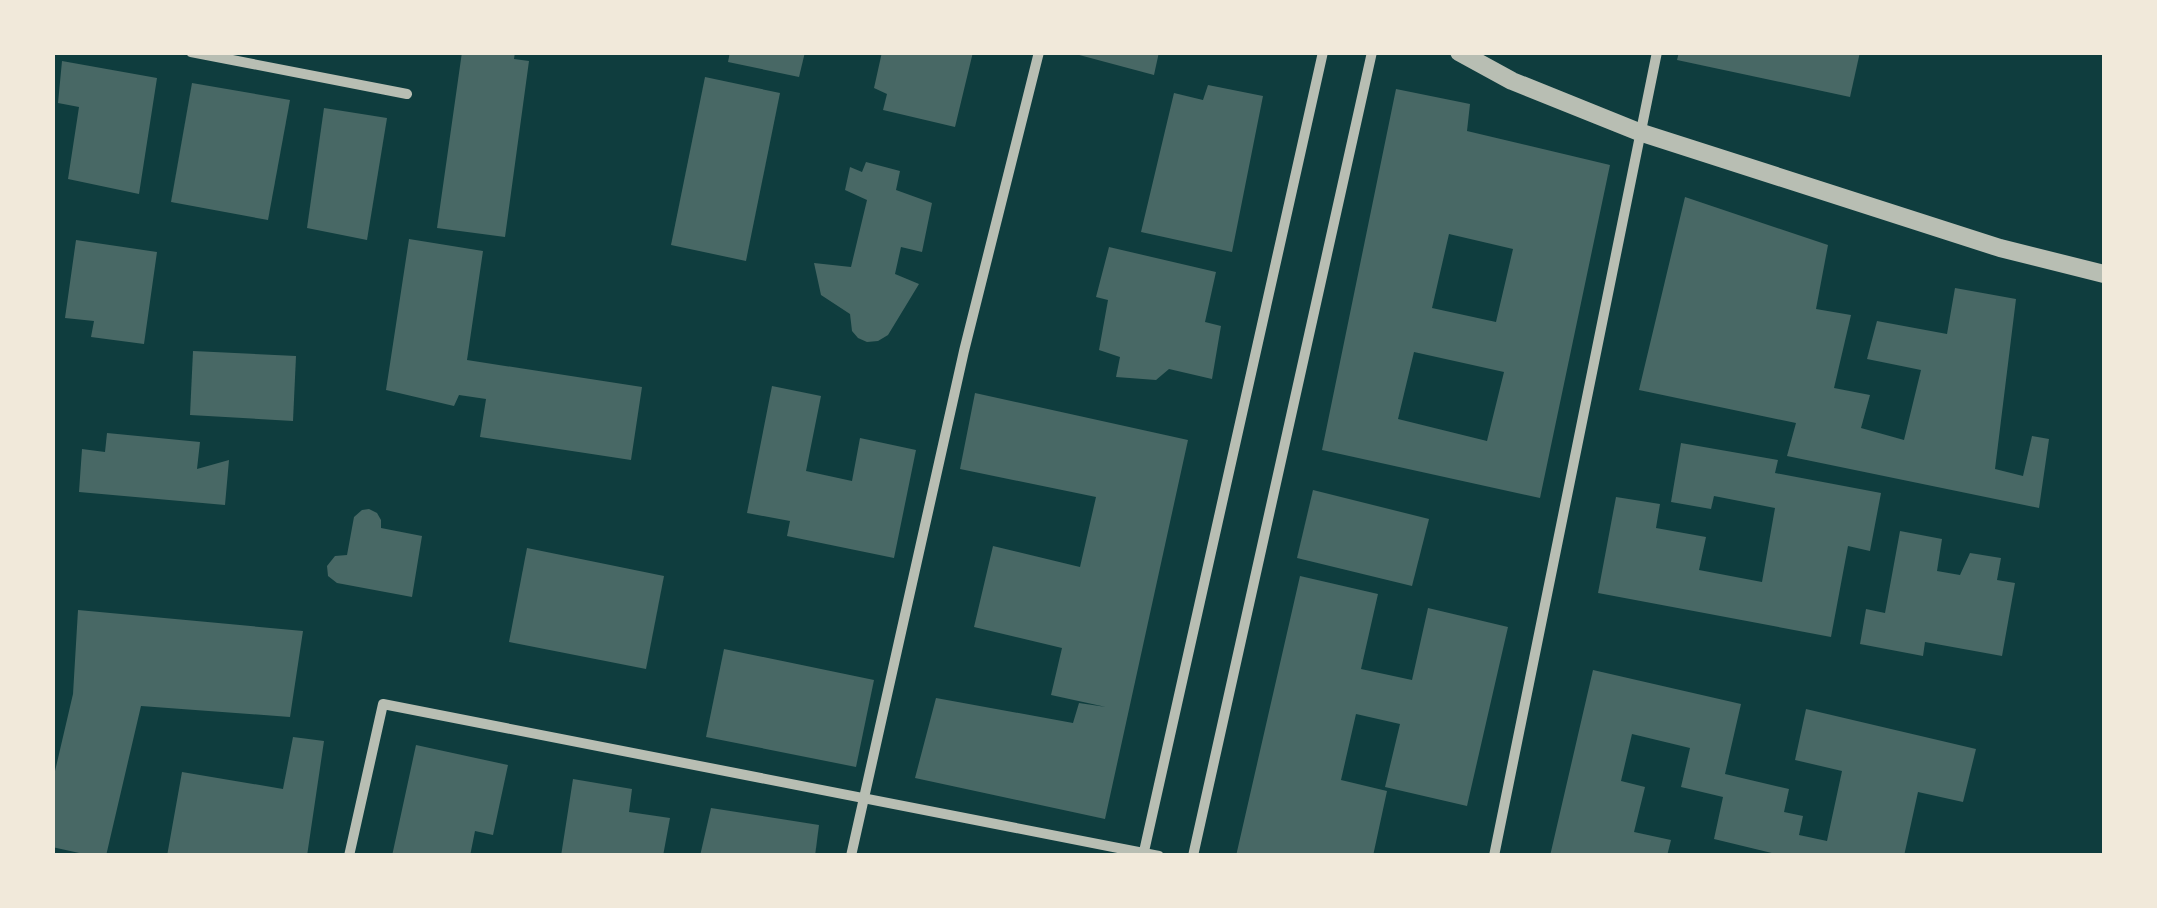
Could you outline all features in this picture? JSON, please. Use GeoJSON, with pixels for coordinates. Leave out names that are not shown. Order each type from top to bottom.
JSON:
{"type":"FeatureCollection","features":[{"type":"Feature","properties":{"kind":"street"},"geometry":{"type":"LineString","coordinates":[[191,52],[407,94]]}},
{"type":"Feature","properties":{"kind":"street"},"geometry":{"type":"LineString","coordinates":[[851,856],[964,351],[1038,52]]}},
{"type":"Feature","properties":{"kind":"street"},"geometry":{"type":"LineString","coordinates":[[1144,854],[1323,52]]}},
{"type":"Feature","properties":{"kind":"street"},"geometry":{"type":"LineString","coordinates":[[1193,856],[1372,52]]}},
{"type":"Feature","properties":{"kind":"street"},"geometry":{"type":"LineString","coordinates":[[1460,52],[1512,80],[1640,132],[2000,248],[2104,274]]}},
{"type":"Feature","properties":{"kind":"street"},"geometry":{"type":"LineString","coordinates":[[1494,856],[1657,52]]}},
{"type":"Feature","properties":{"kind":"street"},"geometry":{"type":"LineString","coordinates":[[349,856],[383,704],[1159,856]]}},
{"type":"Feature","properties":{"kind":"building"},"geometry":{"type":"Polygon","coordinates":[[[462,52],[515,52],[514,59],[529,61],[505,237],[437,228],[462,52]]]}},
{"type":"Feature","properties":{"kind":"building"},"geometry":{"type":"Polygon","coordinates":[[[730,52],[805,52],[799,77],[728,62],[730,52]]]}},
{"type":"Feature","properties":{"kind":"building"},"geometry":{"type":"Polygon","coordinates":[[[882,52],[973,52],[955,127],[883,110],[887,94],[874,88],[882,52]]]}},
{"type":"Feature","properties":{"kind":"building"},"geometry":{"type":"Polygon","coordinates":[[[1068,52],[1159,52],[1154,75],[1068,52]]]}},
{"type":"Feature","properties":{"kind":"building"},"geometry":{"type":"Polygon","coordinates":[[[1679,52],[1860,52],[1850,97],[1677,60],[1679,52]]]}},
{"type":"Feature","properties":{"kind":"building"},"geometry":{"type":"Polygon","coordinates":[[[62,61],[157,78],[139,194],[68,179],[79,107],[58,103],[62,61]]]}},
{"type":"Feature","properties":{"kind":"building"},"geometry":{"type":"Polygon","coordinates":[[[705,77],[780,93],[746,261],[671,245],[705,77]]]}},
{"type":"Feature","properties":{"kind":"building"},"geometry":{"type":"Polygon","coordinates":[[[192,83],[290,100],[268,220],[171,202],[192,83]]]}},
{"type":"Feature","properties":{"kind":"building"},"geometry":{"type":"Polygon","coordinates":[[[1208,85],[1263,96],[1232,252],[1141,232],[1174,93],[1203,100],[1208,85]]]}},
{"type":"Feature","properties":{"kind":"building"},"geometry":{"type":"Polygon","coordinates":[[[1396,89],[1470,104],[1467,131],[1610,165],[1540,498],[1322,450],[1396,89]],[[1449,234],[1432,308],[1496,322],[1513,249],[1449,234]],[[1414,352],[1398,419],[1487,441],[1504,372],[1414,352]]]}},
{"type":"Feature","properties":{"kind":"building"},"geometry":{"type":"Polygon","coordinates":[[[324,108],[387,118],[367,240],[307,228],[324,108]]]}},
{"type":"Feature","properties":{"kind":"building"},"geometry":{"type":"Polygon","coordinates":[[[866,162],[900,171],[896,190],[932,203],[922,252],[901,247],[895,274],[919,284],[888,335],[867,342],[852,331],[850,314],[821,295],[814,263],[851,267],[867,200],[845,190],[850,167],[862,172],[866,162]]]}},
{"type":"Feature","properties":{"kind":"building"},"geometry":{"type":"Polygon","coordinates":[[[1685,197],[1828,245],[1816,309],[1851,315],[1834,388],[1870,395],[1861,428],[1904,440],[1921,370],[1867,359],[1877,321],[1947,334],[1955,288],[2016,299],[1995,469],[2023,476],[2032,436],[2049,439],[2039,508],[1787,456],[1796,423],[1639,390],[1685,197]]]}},
{"type":"Feature","properties":{"kind":"building"},"geometry":{"type":"Polygon","coordinates":[[[409,239],[483,251],[467,360],[642,387],[631,460],[480,437],[486,399],[459,395],[454,406],[386,390],[409,239]]]}},
{"type":"Feature","properties":{"kind":"building"},"geometry":{"type":"Polygon","coordinates":[[[76,240],[157,252],[144,344],[91,337],[94,321],[65,318],[76,240]]]}},
{"type":"Feature","properties":{"kind":"building"},"geometry":{"type":"Polygon","coordinates":[[[1109,247],[1216,272],[1205,322],[1221,326],[1212,379],[1169,369],[1156,380],[1116,377],[1120,357],[1099,350],[1108,300],[1096,297],[1109,247]]]}},
{"type":"Feature","properties":{"kind":"building"},"geometry":{"type":"Polygon","coordinates":[[[193,351],[296,356],[293,421],[190,415],[193,351]]]}},
{"type":"Feature","properties":{"kind":"building"},"geometry":{"type":"Polygon","coordinates":[[[772,386],[821,396],[806,471],[852,481],[860,438],[916,450],[894,558],[787,536],[790,521],[747,513],[772,386]]]}},
{"type":"Feature","properties":{"kind":"building"},"geometry":{"type":"Polygon","coordinates":[[[975,393],[1188,440],[1105,819],[915,778],[936,698],[1073,723],[1079,703],[1106,707],[1051,695],[1062,648],[974,627],[993,546],[1080,567],[1096,497],[960,469],[975,393]]]}},
{"type":"Feature","properties":{"kind":"building"},"geometry":{"type":"Polygon","coordinates":[[[107,433],[200,442],[197,469],[229,460],[225,505],[79,492],[82,449],[105,452],[107,433]]]}},
{"type":"Feature","properties":{"kind":"building"},"geometry":{"type":"Polygon","coordinates":[[[1681,443],[1778,460],[1775,473],[1881,493],[1870,551],[1848,546],[1831,637],[1598,593],[1616,497],[1660,504],[1656,528],[1706,537],[1699,570],[1762,582],[1775,508],[1714,496],[1711,509],[1671,502],[1681,443]]]}},
{"type":"Feature","properties":{"kind":"building"},"geometry":{"type":"Polygon","coordinates":[[[1313,490],[1429,519],[1412,586],[1297,558],[1313,490]]]}},
{"type":"Feature","properties":{"kind":"building"},"geometry":{"type":"Polygon","coordinates":[[[369,509],[377,513],[381,528],[422,536],[412,597],[337,583],[328,576],[327,566],[335,556],[347,555],[354,517],[369,509]]]}},
{"type":"Feature","properties":{"kind":"building"},"geometry":{"type":"Polygon","coordinates":[[[1900,531],[1942,539],[1937,571],[1960,575],[1970,553],[2001,558],[1997,580],[2015,583],[2002,656],[1925,642],[1923,656],[1860,644],[1866,609],[1885,613],[1900,531]]]}},
{"type":"Feature","properties":{"kind":"building"},"geometry":{"type":"Polygon","coordinates":[[[527,548],[664,576],[646,669],[509,642],[527,548]]]}},
{"type":"Feature","properties":{"kind":"building"},"geometry":{"type":"Polygon","coordinates":[[[1300,576],[1378,594],[1361,669],[1412,680],[1428,608],[1508,627],[1467,806],[1385,787],[1400,724],[1356,714],[1341,780],[1387,791],[1373,856],[1236,856],[1300,576]]]}},
{"type":"Feature","properties":{"kind":"building"},"geometry":{"type":"Polygon","coordinates":[[[78,610],[303,631],[290,717],[141,706],[106,856],[52,847],[52,784],[73,694],[78,610]]]}},
{"type":"Feature","properties":{"kind":"building"},"geometry":{"type":"Polygon","coordinates":[[[724,649],[874,680],[856,767],[706,737],[724,649]]]}},
{"type":"Feature","properties":{"kind":"building"},"geometry":{"type":"Polygon","coordinates":[[[1593,670],[1741,704],[1725,774],[1789,789],[1784,812],[1803,816],[1799,835],[1827,841],[1842,771],[1795,760],[1806,709],[1976,749],[1963,802],[1918,792],[1904,856],[1784,856],[1714,839],[1723,797],[1681,787],[1690,748],[1632,734],[1621,781],[1645,787],[1634,832],[1671,840],[1667,856],[1550,856],[1593,670]]]}},
{"type":"Feature","properties":{"kind":"building"},"geometry":{"type":"Polygon","coordinates":[[[293,737],[324,741],[307,856],[167,856],[182,772],[283,789],[293,737]]]}},
{"type":"Feature","properties":{"kind":"building"},"geometry":{"type":"Polygon","coordinates":[[[416,745],[508,765],[493,835],[475,831],[470,856],[392,856],[416,745]]]}},
{"type":"Feature","properties":{"kind":"building"},"geometry":{"type":"Polygon","coordinates":[[[573,779],[632,789],[629,812],[670,818],[663,856],[561,856],[573,779]]]}},
{"type":"Feature","properties":{"kind":"building"},"geometry":{"type":"Polygon","coordinates":[[[711,808],[819,825],[815,856],[700,856],[711,808]]]}}]}
